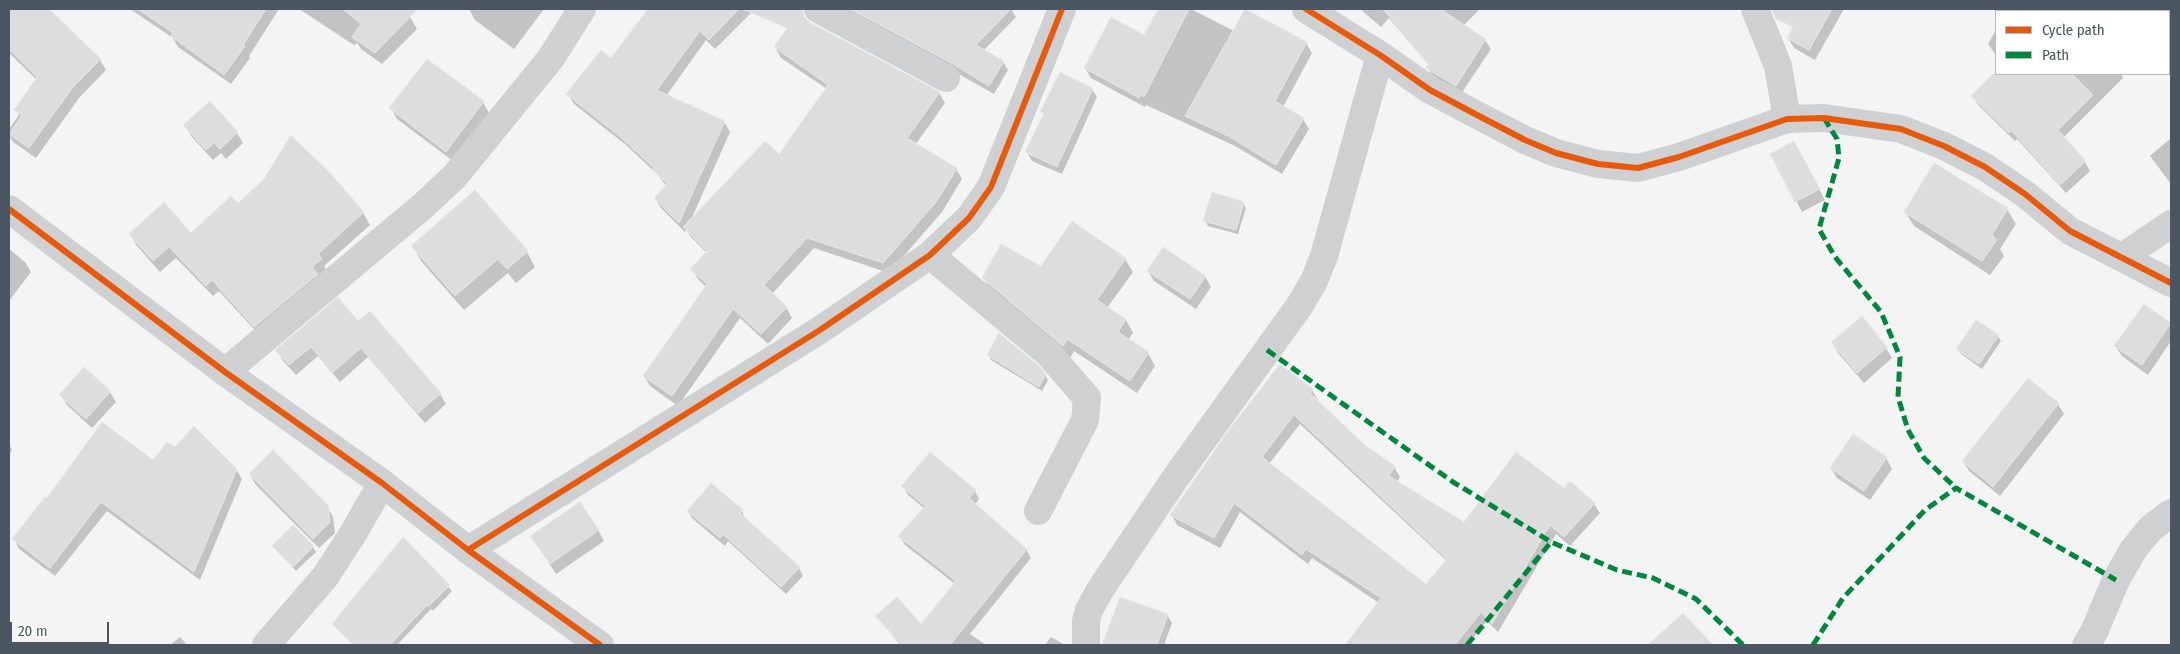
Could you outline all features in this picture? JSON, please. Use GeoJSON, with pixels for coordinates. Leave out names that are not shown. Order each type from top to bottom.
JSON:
{"type":"FeatureCollection","features":[{"type":"Feature","properties":{"kind":"street"},"geometry":{"type":"LineString","coordinates":[[225,372],[424,205],[455,176],[551,58],[582,9]]}},
{"type":"Feature","properties":{"kind":"street"},"geometry":{"type":"LineString","coordinates":[[818,9],[946,78]]}},
{"type":"Feature","properties":{"kind":"street"},"geometry":{"type":"LineString","coordinates":[[468,550],[820,330],[930,255],[969,218],[991,187],[1062,9]]}},
{"type":"Feature","properties":{"kind":"street"},"geometry":{"type":"LineString","coordinates":[[1306,9],[1380,55],[1430,90],[1524,140],[1556,153],[1598,164],[1638,168],[1679,157],[1787,119],[1824,118],[1901,129],[1944,146],[1985,167],[2025,194],[2060,224],[2171,283]]}},
{"type":"Feature","properties":{"kind":"street"},"geometry":{"type":"LineString","coordinates":[[1755,9],[1778,66],[1787,119]]}},
{"type":"Feature","properties":{"kind":"street"},"geometry":{"type":"LineString","coordinates":[[1086,645],[1086,622],[1089,610],[1100,590],[1176,477],[1300,305],[1314,281],[1324,256],[1380,55]]}},
{"type":"Feature","properties":{"kind":"street"},"geometry":{"type":"LineString","coordinates":[[9,209],[225,372],[382,483],[468,550],[600,645]]}},
{"type":"Feature","properties":{"kind":"street"},"geometry":{"type":"LineString","coordinates":[[2122,257],[2171,224]]}},
{"type":"Feature","properties":{"kind":"street"},"geometry":{"type":"LineString","coordinates":[[930,255],[1050,354],[1087,398],[1086,420],[1038,511]]}},
{"type":"Feature","properties":{"kind":"street"},"geometry":{"type":"LineString","coordinates":[[266,645],[325,577],[382,483]]}},
{"type":"Feature","properties":{"kind":"street"},"geometry":{"type":"LineString","coordinates":[[2086,645],[2094,632],[2116,580],[2133,550],[2150,529],[2171,514]]}},
{"type":"Feature","properties":{"kind":"building"},"geometry":{"type":"Polygon","coordinates":[[[9,9],[49,9],[101,59],[73,87],[29,148],[9,134],[22,115],[14,110],[37,77],[9,49],[9,9]]]}},
{"type":"Feature","properties":{"kind":"building"},"geometry":{"type":"Polygon","coordinates":[[[138,9],[266,9],[243,45],[245,46],[224,75],[171,36],[173,33],[138,9]]]}},
{"type":"Feature","properties":{"kind":"building"},"geometry":{"type":"Polygon","coordinates":[[[343,9],[418,9],[375,53],[352,37],[361,24],[343,9]]]}},
{"type":"Feature","properties":{"kind":"building"},"geometry":{"type":"Polygon","coordinates":[[[648,9],[739,9],[709,40],[700,31],[657,90],[725,121],[679,223],[654,198],[667,184],[653,170],[654,168],[618,135],[566,94],[601,50],[611,58],[648,9]]]}},
{"type":"Feature","properties":{"kind":"building"},"geometry":{"type":"Polygon","coordinates":[[[742,9],[802,9],[804,17],[811,23],[940,92],[907,138],[957,168],[937,201],[883,263],[807,238],[764,285],[787,307],[761,334],[733,309],[672,396],[643,376],[707,284],[690,269],[707,251],[683,227],[765,141],[779,154],[828,85],[774,47],[787,28],[742,9]]]}},
{"type":"Feature","properties":{"kind":"building"},"geometry":{"type":"Polygon","coordinates":[[[850,9],[1011,9],[976,45],[1004,61],[989,86],[953,64],[850,9]]]}},
{"type":"Feature","properties":{"kind":"building"},"geometry":{"type":"Polygon","coordinates":[[[1158,9],[1189,9],[1144,97],[1141,95],[1139,98],[1084,68],[1111,17],[1144,35],[1158,9]]]}},
{"type":"Feature","properties":{"kind":"building"},"geometry":{"type":"Polygon","coordinates":[[[1245,9],[1307,42],[1275,101],[1304,118],[1276,165],[1228,136],[1185,116],[1245,9]]]}},
{"type":"Feature","properties":{"kind":"building"},"geometry":{"type":"Polygon","coordinates":[[[1383,9],[1440,9],[1486,39],[1456,86],[1426,68],[1429,64],[1383,9]]]}},
{"type":"Feature","properties":{"kind":"building"},"geometry":{"type":"Polygon","coordinates":[[[1772,9],[1832,9],[1809,50],[1787,38],[1793,27],[1776,19],[1772,9]]]}},
{"type":"Feature","properties":{"kind":"building"},"geometry":{"type":"Polygon","coordinates":[[[427,59],[484,101],[446,152],[389,108],[427,59]]]}},
{"type":"Feature","properties":{"kind":"building"},"geometry":{"type":"Polygon","coordinates":[[[1060,72],[1093,88],[1057,167],[1025,152],[1044,113],[1040,112],[1060,72]]]}},
{"type":"Feature","properties":{"kind":"building"},"geometry":{"type":"Polygon","coordinates":[[[1993,74],[2073,75],[2093,95],[2058,130],[2086,161],[2060,185],[2011,130],[2009,133],[1971,96],[1993,74]]]}},
{"type":"Feature","properties":{"kind":"building"},"geometry":{"type":"Polygon","coordinates":[[[210,101],[238,132],[220,149],[214,143],[206,150],[183,125],[210,101]]]}},
{"type":"Feature","properties":{"kind":"building"},"geometry":{"type":"Polygon","coordinates":[[[291,135],[331,174],[364,212],[318,254],[322,259],[312,267],[318,274],[254,327],[212,280],[206,286],[169,247],[153,261],[129,234],[164,202],[191,233],[231,196],[238,203],[264,179],[291,135]]]}},
{"type":"Feature","properties":{"kind":"building"},"geometry":{"type":"Polygon","coordinates":[[[1794,141],[1820,189],[1795,202],[1770,154],[1794,141]]]}},
{"type":"Feature","properties":{"kind":"building"},"geometry":{"type":"Polygon","coordinates":[[[1934,163],[2008,208],[1992,235],[1997,240],[1982,261],[1904,212],[1934,163]]]}},
{"type":"Feature","properties":{"kind":"building"},"geometry":{"type":"Polygon","coordinates":[[[475,190],[528,251],[507,269],[498,259],[455,296],[411,246],[475,190]]]}},
{"type":"Feature","properties":{"kind":"building"},"geometry":{"type":"Polygon","coordinates":[[[1212,192],[1244,202],[1236,230],[1203,221],[1212,192]]]}},
{"type":"Feature","properties":{"kind":"building"},"geometry":{"type":"Polygon","coordinates":[[[1072,221],[1126,258],[1097,300],[1126,319],[1118,332],[1149,352],[1130,381],[1067,339],[1063,346],[982,278],[1001,244],[1041,266],[1072,221]]]}},
{"type":"Feature","properties":{"kind":"building"},"geometry":{"type":"Polygon","coordinates":[[[1163,247],[1206,276],[1190,299],[1147,271],[1163,247]]]}},
{"type":"Feature","properties":{"kind":"building"},"geometry":{"type":"Polygon","coordinates":[[[338,297],[358,321],[370,311],[441,393],[418,413],[361,348],[333,372],[311,347],[289,365],[275,350],[338,297]]]}},
{"type":"Feature","properties":{"kind":"building"},"geometry":{"type":"Polygon","coordinates":[[[2144,304],[2171,323],[2142,365],[2114,346],[2144,304]]]}},
{"type":"Feature","properties":{"kind":"building"},"geometry":{"type":"Polygon","coordinates":[[[1862,316],[1887,347],[1857,373],[1831,342],[1862,316]]]}},
{"type":"Feature","properties":{"kind":"building"},"geometry":{"type":"Polygon","coordinates":[[[1976,320],[1999,335],[1979,364],[1956,349],[1976,320]]]}},
{"type":"Feature","properties":{"kind":"building"},"geometry":{"type":"Polygon","coordinates":[[[999,333],[1038,365],[1046,374],[1039,387],[987,355],[999,333]]]}},
{"type":"Feature","properties":{"kind":"building"},"geometry":{"type":"Polygon","coordinates":[[[1280,364],[1313,389],[1310,393],[1366,446],[1395,466],[1389,476],[1464,522],[1516,452],[1564,488],[1570,481],[1595,503],[1564,537],[1550,525],[1492,624],[1481,612],[1455,645],[1345,645],[1381,598],[1306,549],[1302,555],[1234,503],[1214,538],[1170,515],[1228,431],[1280,364]],[[1294,415],[1262,457],[1426,584],[1447,559],[1294,415]]]}},
{"type":"Feature","properties":{"kind":"building"},"geometry":{"type":"Polygon","coordinates":[[[84,367],[111,391],[86,419],[59,395],[84,367]]]}},
{"type":"Feature","properties":{"kind":"building"},"geometry":{"type":"Polygon","coordinates":[[[2028,378],[2059,403],[1993,487],[1962,461],[2028,378]]]}},
{"type":"Feature","properties":{"kind":"building"},"geometry":{"type":"Polygon","coordinates":[[[102,422],[153,460],[167,442],[175,447],[194,426],[237,469],[194,572],[101,502],[50,568],[12,539],[45,497],[47,498],[102,422]]]}},
{"type":"Feature","properties":{"kind":"building"},"geometry":{"type":"Polygon","coordinates":[[[1853,434],[1887,457],[1864,491],[1830,468],[1853,434]]]}},
{"type":"Feature","properties":{"kind":"building"},"geometry":{"type":"Polygon","coordinates":[[[273,450],[328,505],[330,522],[313,539],[249,474],[273,450]]]}},
{"type":"Feature","properties":{"kind":"building"},"geometry":{"type":"Polygon","coordinates":[[[930,452],[976,490],[969,498],[1027,549],[950,645],[902,645],[875,616],[897,597],[921,624],[956,581],[898,536],[925,506],[901,486],[930,452]]]}},
{"type":"Feature","properties":{"kind":"building"},"geometry":{"type":"Polygon","coordinates":[[[711,483],[743,510],[740,513],[800,567],[781,587],[723,534],[720,538],[687,511],[711,483]]]}},
{"type":"Feature","properties":{"kind":"building"},"geometry":{"type":"Polygon","coordinates":[[[580,502],[599,530],[550,564],[530,536],[580,502]]]}},
{"type":"Feature","properties":{"kind":"building"},"geometry":{"type":"Polygon","coordinates":[[[293,525],[314,546],[293,567],[272,546],[293,525]]]}},
{"type":"Feature","properties":{"kind":"building"},"geometry":{"type":"Polygon","coordinates":[[[403,537],[450,585],[429,606],[427,605],[390,645],[354,645],[332,624],[403,537]]]}},
{"type":"Feature","properties":{"kind":"building"},"geometry":{"type":"Polygon","coordinates":[[[1120,597],[1168,614],[1157,645],[1102,645],[1120,597]]]}},
{"type":"Feature","properties":{"kind":"building"},"geometry":{"type":"Polygon","coordinates":[[[1683,613],[1713,645],[1648,645],[1683,613]]]}},
{"type":"Feature","properties":{"kind":"marked path"},"geometry":{"type":"LineString","coordinates":[[1824,118],[1837,139],[1839,158],[1819,229],[1835,257],[1881,312],[1900,357],[1898,397],[1908,430],[1924,458],[1956,488]]}},
{"type":"Feature","properties":{"kind":"marked path"},"geometry":{"type":"LineString","coordinates":[[1267,350],[1453,482],[1551,542],[1617,570],[1653,578],[1696,599],[1743,645]]}},
{"type":"Feature","properties":{"kind":"marked path"},"geometry":{"type":"LineString","coordinates":[[1813,645],[1843,598],[1925,510],[1956,488],[2116,580]]}},
{"type":"Feature","properties":{"kind":"marked path"},"geometry":{"type":"LineString","coordinates":[[1467,645],[1551,542]]}},
{"type":"Feature","properties":{"kind":"cycle path"},"geometry":{"type":"LineString","coordinates":[[468,550],[820,330],[930,255],[969,218],[991,187],[1062,9]]}},
{"type":"Feature","properties":{"kind":"cycle path"},"geometry":{"type":"LineString","coordinates":[[1306,9],[1380,55],[1430,90],[1477,115],[1525,140],[1556,153],[1598,164],[1638,168],[1679,157],[1787,119],[1824,118],[1901,129],[1944,146],[1985,167],[2025,194],[2070,231],[2171,283]]}},
{"type":"Feature","properties":{"kind":"cycle path"},"geometry":{"type":"LineString","coordinates":[[9,209],[225,372],[382,483],[468,550],[600,645]]}}]}
